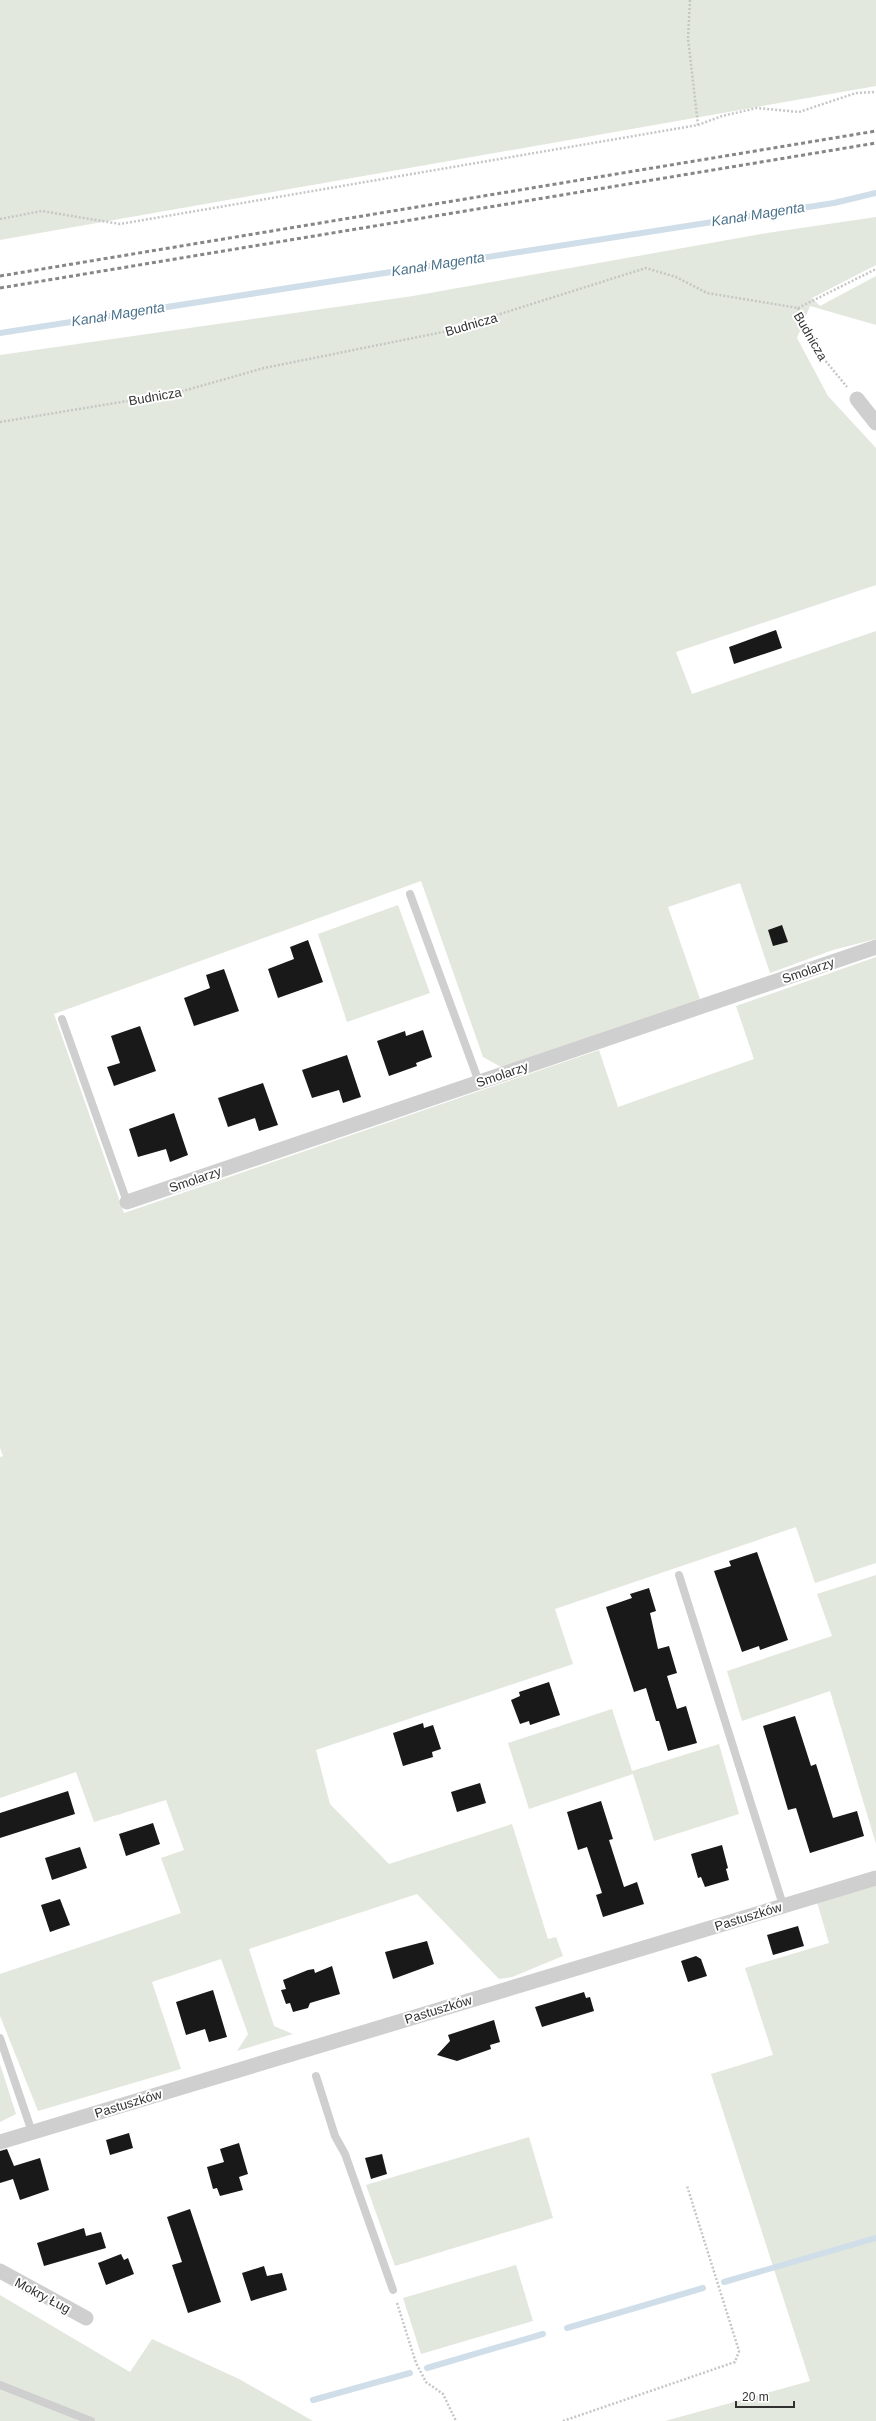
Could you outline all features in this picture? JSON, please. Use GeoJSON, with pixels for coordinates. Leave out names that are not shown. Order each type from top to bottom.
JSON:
{"type":"FeatureCollection","features":[{"type":"Feature","properties":{"kind":"street"},"geometry":{"type":"LineString","coordinates":[[857,399],[876,423]]}},
{"type":"Feature","properties":{"kind":"street","name":"Smolarzy"},"geometry":{"type":"LineString","coordinates":[[127,1202],[876,947]]}},
{"type":"Feature","properties":{"kind":"street","name":"Pastuszków"},"geometry":{"type":"LineString","coordinates":[[0,2142],[876,1878]]}},
{"type":"Feature","properties":{"kind":"street","name":"Mokry Ług"},"geometry":{"type":"LineString","coordinates":[[0,2271],[86,2318]]}},
{"type":"Feature","properties":{"kind":"lane"},"geometry":{"type":"LineString","coordinates":[[410,894],[479,1082]]}},
{"type":"Feature","properties":{"kind":"lane"},"geometry":{"type":"LineString","coordinates":[[62,1019],[127,1202]]}},
{"type":"Feature","properties":{"kind":"lane"},"geometry":{"type":"LineString","coordinates":[[680,1575],[783,1905]]}},
{"type":"Feature","properties":{"kind":"lane"},"geometry":{"type":"LineString","coordinates":[[0,2038],[32,2132]]}},
{"type":"Feature","properties":{"kind":"lane"},"geometry":{"type":"LineString","coordinates":[[316,2076],[335,2136],[345,2154],[393,2290]]}},
{"type":"Feature","properties":{"kind":"lane"},"geometry":{"type":"LineString","coordinates":[[0,2385],[91,2421]]}},
{"type":"Feature","properties":{"kind":"path"},"geometry":{"type":"LineString","coordinates":[[690,0],[688,38],[698,125]]}},
{"type":"Feature","properties":{"kind":"path"},"geometry":{"type":"LineString","coordinates":[[0,219],[42,211],[120,224],[698,125],[722,116],[757,108],[799,112],[856,93],[876,92]]}},
{"type":"Feature","properties":{"kind":"path","name":"Budnicza"},"geometry":{"type":"LineString","coordinates":[[0,422],[176,393],[264,368],[443,332],[646,268],[676,277],[707,293],[798,308],[811,337],[824,359],[857,399]]}},
{"type":"Feature","properties":{"kind":"path"},"geometry":{"type":"LineString","coordinates":[[798,308],[876,269]]}},
{"type":"Feature","properties":{"kind":"path"},"geometry":{"type":"LineString","coordinates":[[563,2421],[735,2362],[740,2351],[687,2186]]}},
{"type":"Feature","properties":{"kind":"path"},"geometry":{"type":"LineString","coordinates":[[393,2290],[416,2363],[426,2382],[443,2394],[456,2421]]}},
{"type":"Feature","properties":{"kind":"shaded area"},"geometry":{"type":"Polygon","coordinates":[[[0,0],[876,0],[876,86],[0,240],[0,0]]]}},
{"type":"Feature","properties":{"kind":"shaded area"},"geometry":{"type":"Polygon","coordinates":[[[876,217],[876,265],[812,298],[820,306],[876,276],[876,325],[810,306],[797,338],[828,396],[876,448],[876,585],[676,652],[692,694],[876,631],[876,939],[833,950],[770,973],[740,883],[668,907],[700,999],[501,1067],[483,1057],[421,881],[54,1014],[124,1213],[599,1050],[618,1107],[754,1059],[736,1006],[876,957],[876,1563],[815,1583],[796,1527],[555,1609],[573,1664],[316,1750],[330,1804],[389,1864],[512,1824],[548,1939],[556,1937],[563,1956],[512,1977],[499,1979],[417,1894],[249,1949],[274,2026],[293,2034],[237,2051],[248,2034],[221,1959],[152,1982],[181,2069],[38,2111],[0,2016],[0,1974],[181,1913],[161,1858],[184,1850],[166,1800],[94,1822],[76,1772],[0,1798],[0,1457],[3,1456],[0,1448],[0,355],[413,296],[767,233],[876,217]]]}},
{"type":"Feature","properties":{"kind":"shaded area"},"geometry":{"type":"Polygon","coordinates":[[[398,905],[430,993],[347,1022],[318,934],[398,905]]]}},
{"type":"Feature","properties":{"kind":"shaded area"},"geometry":{"type":"Polygon","coordinates":[[[876,1575],[876,1844],[830,1691],[742,1721],[727,1671],[832,1636],[817,1594],[876,1575]]]}},
{"type":"Feature","properties":{"kind":"shaded area"},"geometry":{"type":"Polygon","coordinates":[[[612,1709],[632,1771],[719,1744],[739,1814],[654,1841],[633,1774],[529,1809],[508,1743],[612,1709]]]}},
{"type":"Feature","properties":{"kind":"shaded area"},"geometry":{"type":"Polygon","coordinates":[[[876,1885],[876,2421],[665,2421],[810,2381],[711,2074],[773,2055],[745,1968],[829,1943],[817,1902],[876,1885]]]}},
{"type":"Feature","properties":{"kind":"shaded area"},"geometry":{"type":"Polygon","coordinates":[[[0,2064],[16,2114],[0,2122],[0,2064]]]}},
{"type":"Feature","properties":{"kind":"shaded area"},"geometry":{"type":"Polygon","coordinates":[[[529,2137],[553,2218],[395,2266],[366,2185],[529,2137]]]}},
{"type":"Feature","properties":{"kind":"shaded area"},"geometry":{"type":"Polygon","coordinates":[[[516,2265],[533,2321],[421,2354],[403,2298],[516,2265]]]}},
{"type":"Feature","properties":{"kind":"shaded area"},"geometry":{"type":"Polygon","coordinates":[[[0,2295],[130,2372],[152,2339],[239,2379],[313,2421],[0,2421],[0,2295]]]}},
{"type":"Feature","properties":{"kind":"building"},"geometry":{"type":"Polygon","coordinates":[[[776,630],[782,648],[734,664],[729,647],[776,630]]]}},
{"type":"Feature","properties":{"kind":"building"},"geometry":{"type":"Polygon","coordinates":[[[782,925],[788,942],[773,946],[768,930],[782,925]]]}},
{"type":"Feature","properties":{"kind":"building"},"geometry":{"type":"Polygon","coordinates":[[[308,940],[323,982],[278,998],[268,969],[294,959],[290,947],[308,940]]]}},
{"type":"Feature","properties":{"kind":"building"},"geometry":{"type":"Polygon","coordinates":[[[224,969],[239,1011],[194,1026],[184,998],[210,988],[206,975],[224,969]]]}},
{"type":"Feature","properties":{"kind":"building"},"geometry":{"type":"Polygon","coordinates":[[[140,1026],[156,1071],[114,1086],[107,1067],[120,1063],[111,1036],[140,1026]]]}},
{"type":"Feature","properties":{"kind":"building"},"geometry":{"type":"Polygon","coordinates":[[[423,1030],[432,1057],[416,1063],[417,1066],[389,1076],[377,1041],[405,1031],[406,1036],[423,1030]]]}},
{"type":"Feature","properties":{"kind":"building"},"geometry":{"type":"Polygon","coordinates":[[[347,1055],[361,1097],[343,1103],[339,1090],[312,1098],[302,1070],[347,1055]]]}},
{"type":"Feature","properties":{"kind":"building"},"geometry":{"type":"Polygon","coordinates":[[[263,1083],[278,1125],[259,1131],[255,1118],[228,1127],[218,1098],[263,1083]]]}},
{"type":"Feature","properties":{"kind":"building"},"geometry":{"type":"Polygon","coordinates":[[[174,1113],[188,1155],[170,1162],[166,1149],[138,1157],[129,1129],[174,1113]]]}},
{"type":"Feature","properties":{"kind":"building"},"geometry":{"type":"Polygon","coordinates":[[[757,1552],[788,1640],[760,1650],[759,1646],[742,1652],[714,1571],[731,1566],[729,1561],[757,1552]]]}},
{"type":"Feature","properties":{"kind":"building"},"geometry":{"type":"Polygon","coordinates":[[[649,1588],[656,1611],[650,1613],[658,1649],[669,1646],[677,1673],[667,1676],[677,1709],[686,1706],[697,1743],[668,1751],[659,1721],[656,1721],[646,1688],[634,1692],[606,1607],[632,1598],[630,1594],[649,1588]]]}},
{"type":"Feature","properties":{"kind":"building"},"geometry":{"type":"Polygon","coordinates":[[[549,1682],[560,1715],[530,1725],[529,1721],[520,1724],[511,1700],[520,1696],[519,1692],[549,1682]]]}},
{"type":"Feature","properties":{"kind":"building"},"geometry":{"type":"Polygon","coordinates":[[[795,1716],[811,1766],[816,1764],[833,1818],[857,1811],[864,1836],[810,1853],[796,1808],[788,1810],[763,1726],[795,1716]]]}},
{"type":"Feature","properties":{"kind":"building"},"geometry":{"type":"Polygon","coordinates":[[[423,1723],[424,1728],[433,1725],[441,1749],[432,1752],[433,1757],[403,1766],[393,1733],[423,1723]]]}},
{"type":"Feature","properties":{"kind":"building"},"geometry":{"type":"Polygon","coordinates":[[[480,1783],[486,1803],[457,1812],[451,1792],[480,1783]]]}},
{"type":"Feature","properties":{"kind":"building"},"geometry":{"type":"Polygon","coordinates":[[[68,1791],[75,1814],[0,1838],[0,1813],[68,1791]]]}},
{"type":"Feature","properties":{"kind":"building"},"geometry":{"type":"Polygon","coordinates":[[[601,1801],[613,1839],[609,1840],[624,1887],[637,1882],[644,1904],[603,1917],[596,1895],[602,1893],[587,1847],[578,1850],[567,1812],[601,1801]]]}},
{"type":"Feature","properties":{"kind":"building"},"geometry":{"type":"Polygon","coordinates":[[[153,1823],[160,1844],[126,1856],[119,1834],[153,1823]]]}},
{"type":"Feature","properties":{"kind":"building"},"geometry":{"type":"Polygon","coordinates":[[[722,1845],[728,1868],[726,1869],[729,1880],[705,1887],[701,1877],[698,1878],[691,1854],[722,1845]]]}},
{"type":"Feature","properties":{"kind":"building"},"geometry":{"type":"Polygon","coordinates":[[[80,1847],[87,1868],[52,1880],[45,1858],[80,1847]]]}},
{"type":"Feature","properties":{"kind":"building"},"geometry":{"type":"Polygon","coordinates":[[[60,1899],[70,1925],[50,1932],[41,1905],[60,1899]]]}},
{"type":"Feature","properties":{"kind":"building"},"geometry":{"type":"Polygon","coordinates":[[[798,1926],[804,1946],[773,1955],[767,1935],[798,1926]]]}},
{"type":"Feature","properties":{"kind":"building"},"geometry":{"type":"Polygon","coordinates":[[[427,1941],[434,1964],[393,1979],[385,1952],[427,1941]]]}},
{"type":"Feature","properties":{"kind":"building"},"geometry":{"type":"Polygon","coordinates":[[[696,1956],[701,1959],[707,1976],[688,1982],[681,1961],[696,1956]]]}},
{"type":"Feature","properties":{"kind":"building"},"geometry":{"type":"Polygon","coordinates":[[[332,1966],[340,1994],[310,2003],[308,2008],[293,2012],[290,2003],[286,2004],[281,1990],[286,1989],[283,1980],[308,1970],[314,1969],[315,1973],[332,1966]]]}},
{"type":"Feature","properties":{"kind":"building"},"geometry":{"type":"Polygon","coordinates":[[[213,1990],[227,2037],[209,2042],[205,2029],[186,2035],[176,2002],[213,1990]]]}},
{"type":"Feature","properties":{"kind":"building"},"geometry":{"type":"Polygon","coordinates":[[[584,1992],[586,1998],[590,1997],[594,2011],[542,2027],[535,2007],[584,1992]]]}},
{"type":"Feature","properties":{"kind":"building"},"geometry":{"type":"Polygon","coordinates":[[[494,2020],[500,2042],[490,2045],[491,2049],[457,2061],[437,2055],[450,2041],[448,2035],[494,2020]]]}},
{"type":"Feature","properties":{"kind":"building"},"geometry":{"type":"Polygon","coordinates":[[[129,2133],[133,2148],[110,2155],[106,2140],[129,2133]]]}},
{"type":"Feature","properties":{"kind":"building"},"geometry":{"type":"Polygon","coordinates":[[[239,2143],[248,2174],[239,2177],[243,2190],[220,2196],[217,2188],[213,2189],[207,2167],[224,2162],[220,2149],[239,2143]]]}},
{"type":"Feature","properties":{"kind":"building"},"geometry":{"type":"Polygon","coordinates":[[[7,2149],[14,2166],[40,2158],[49,2190],[20,2200],[13,2179],[0,2183],[0,2151],[7,2149]]]}},
{"type":"Feature","properties":{"kind":"building"},"geometry":{"type":"Polygon","coordinates":[[[382,2154],[387,2174],[371,2179],[365,2158],[382,2154]]]}},
{"type":"Feature","properties":{"kind":"building"},"geometry":{"type":"Polygon","coordinates":[[[190,2209],[221,2302],[188,2313],[172,2265],[182,2262],[167,2217],[190,2209]]]}},
{"type":"Feature","properties":{"kind":"building"},"geometry":{"type":"Polygon","coordinates":[[[84,2228],[86,2236],[101,2232],[106,2248],[44,2266],[37,2243],[84,2228]]]}},
{"type":"Feature","properties":{"kind":"building"},"geometry":{"type":"Polygon","coordinates":[[[121,2254],[124,2260],[128,2258],[134,2274],[106,2285],[98,2263],[121,2254]]]}},
{"type":"Feature","properties":{"kind":"building"},"geometry":{"type":"Polygon","coordinates":[[[264,2266],[267,2276],[282,2273],[287,2290],[251,2301],[242,2273],[264,2266]]]}},
{"type":"Feature","properties":{"kind":"waterway","name":"Kanał Magenta"},"geometry":{"type":"LineString","coordinates":[[0,333],[834,203],[876,193]]}},
{"type":"Feature","properties":{"kind":"waterway"},"geometry":{"type":"LineString","coordinates":[[724,2282],[876,2238]]}},
{"type":"Feature","properties":{"kind":"waterway"},"geometry":{"type":"LineString","coordinates":[[567,2328],[703,2288]]}},
{"type":"Feature","properties":{"kind":"waterway"},"geometry":{"type":"LineString","coordinates":[[427,2368],[543,2334]]}},
{"type":"Feature","properties":{"kind":"waterway"},"geometry":{"type":"LineString","coordinates":[[313,2400],[410,2373]]}},
{"type":"Feature","properties":{"kind":"railway"},"geometry":{"type":"LineString","coordinates":[[0,276],[876,131]]}},
{"type":"Feature","properties":{"kind":"railway"},"geometry":{"type":"LineString","coordinates":[[0,288],[876,143]]}}]}
